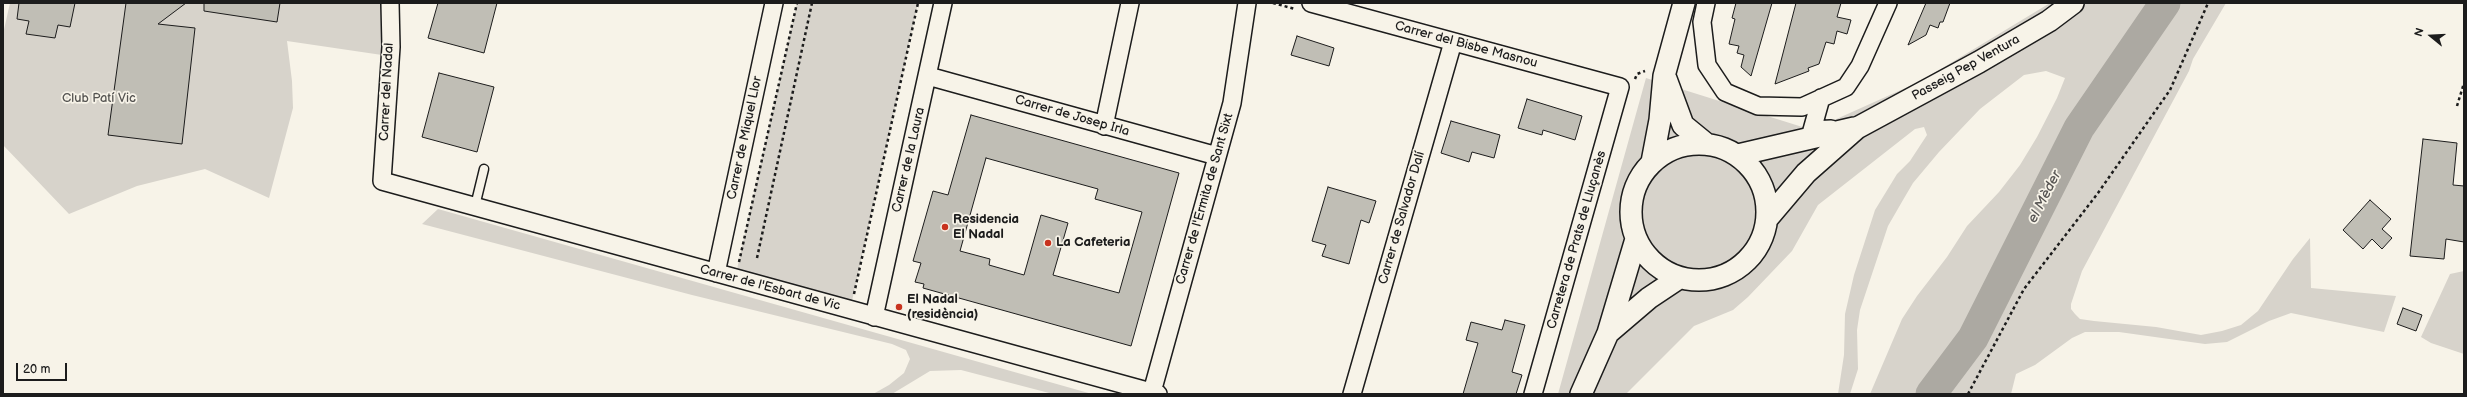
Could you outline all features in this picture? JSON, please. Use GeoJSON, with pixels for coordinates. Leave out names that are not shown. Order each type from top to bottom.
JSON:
{"type":"FeatureCollection","features":[{"type":"Feature","properties":{"kind":"street","name":"Carrer del Nadal"},"geometry":{"type":"LineString","coordinates":[[382,181],[391,47],[390,3]]}},
{"type":"Feature","properties":{"kind":"street","name":"Carrer de Miquel Llor"},"geometry":{"type":"LineString","coordinates":[[716,273],[774,3]]}},
{"type":"Feature","properties":{"kind":"street","name":"Carrer de la Laura"},"geometry":{"type":"LineString","coordinates":[[874,316],[943,3]]}},
{"type":"Feature","properties":{"kind":"street"},"geometry":{"type":"LineString","coordinates":[[1104,126],[1130,3]]}},
{"type":"Feature","properties":{"kind":"street","name":"Carrer de l'Ermita de Sant Sixt"},"geometry":{"type":"LineString","coordinates":[[1155,393],[1238,74],[1248,3]]}},
{"type":"Feature","properties":{"kind":"street","name":"Carrer del Bisbe Masnou"},"geometry":{"type":"LineString","coordinates":[[1311,3],[1620,87]]}},
{"type":"Feature","properties":{"kind":"street"},"geometry":{"type":"LineString","coordinates":[[1652,162],[1660,120],[1664,76],[1684,3]]}},
{"type":"Feature","properties":{"kind":"street"},"geometry":{"type":"LineString","coordinates":[[1706,3],[1702,22],[1707,65],[1725,92],[1758,106],[1802,107],[1846,87],[1860,66],[1888,3]]}},
{"type":"Feature","properties":{"kind":"street","name":"Passeig Pep Ventura"},"geometry":{"type":"LineString","coordinates":[[1767,219],[1806,173],[1857,128],[1992,55],[2049,21],[2073,3]]}},
{"type":"Feature","properties":{"kind":"street","name":"Carrer de Salvador Dalí"},"geometry":{"type":"LineString","coordinates":[[1352,394],[1453,42]]}},
{"type":"Feature","properties":{"kind":"street","name":"Carrer de Josep Irla"},"geometry":{"type":"LineString","coordinates":[[928,76],[1104,126],[1217,156]]}},
{"type":"Feature","properties":{"kind":"street"},"geometry":{"type":"LineString","coordinates":[[1664,76],[1683,125],[1705,143],[1728,150],[1738,155],[1747,163],[1761,183],[1766,200],[1767,219],[1760,242],[1754,252],[1733,271],[1710,279],[1680,278],[1656,266],[1649,259],[1636,239],[1631,225],[1631,203],[1637,182],[1652,162],[1679,146],[1705,143]]}},
{"type":"Feature","properties":{"kind":"street","name":"Carretera de Prats de Lluçanès"},"geometry":{"type":"LineString","coordinates":[[1533,394],[1620,87]]}},
{"type":"Feature","properties":{"kind":"street"},"geometry":{"type":"LineString","coordinates":[[1820,98],[1812,130],[1857,128]]}},
{"type":"Feature","properties":{"kind":"street","name":"Passeig Pep Ventura"},"geometry":{"type":"LineString","coordinates":[[1738,155],[1857,128]]}},
{"type":"Feature","properties":{"kind":"street","name":"Carrer de l'Esbart de Vic"},"geometry":{"type":"LineString","coordinates":[[382,181],[1155,393]]}},
{"type":"Feature","properties":{"kind":"street"},"geometry":{"type":"LineString","coordinates":[[1581,394],[1608,334],[1636,239]]}},
{"type":"Feature","properties":{"kind":"street"},"geometry":{"type":"LineString","coordinates":[[1608,334],[1649,298],[1680,278]]}},
{"type":"Feature","properties":{"kind":"lane"},"geometry":{"type":"LineString","coordinates":[[475,206],[484,169]]}},
{"type":"Feature","properties":{"kind":"path"},"geometry":{"type":"LineString","coordinates":[[735,278],[797,3]]}},
{"type":"Feature","properties":{"kind":"path"},"geometry":{"type":"LineString","coordinates":[[757,258],[812,3]]}},
{"type":"Feature","properties":{"kind":"path"},"geometry":{"type":"LineString","coordinates":[[850,310],[918,3]]}},
{"type":"Feature","properties":{"kind":"path"},"geometry":{"type":"LineString","coordinates":[[1968,394],[2024,289],[2098,193],[2170,90],[2208,3]]}},
{"type":"Feature","properties":{"kind":"path"},"geometry":{"type":"LineString","coordinates":[[2458,106],[2464,83]]}},
{"type":"Feature","properties":{"kind":"green space","name":"Club Patí Vic"},"geometry":{"type":"Polygon","coordinates":[[[10,3],[381,3],[382,55],[287,41],[292,81],[293,108],[269,198],[205,169],[137,186],[69,214],[3,145],[3,34],[10,3]]]}},
{"type":"Feature","properties":{"kind":"green space"},"geometry":{"type":"Polygon","coordinates":[[[797,3],[918,3],[850,310],[735,278],[797,3]]]}},
{"type":"Feature","properties":{"kind":"green space"},"geometry":{"type":"Polygon","coordinates":[[[2050,3],[2226,3],[2193,59],[2189,71],[2082,271],[2071,304],[2071,309],[2080,319],[2156,327],[2201,335],[2222,331],[2241,325],[2258,311],[2293,259],[2310,238],[2311,288],[2396,296],[2384,332],[2291,313],[2269,321],[2227,342],[2205,344],[2119,332],[2085,332],[2072,338],[2035,365],[2016,374],[2011,394],[1870,394],[1902,319],[1917,296],[1947,257],[1967,226],[1999,192],[2020,165],[2037,137],[2057,98],[2065,78],[2046,71],[2024,75],[1980,109],[1939,152],[1913,183],[1888,226],[1860,310],[1857,330],[1858,369],[1850,394],[1838,394],[1844,355],[1845,314],[1854,275],[1875,210],[1897,174],[1910,161],[1927,135],[1924,127],[1915,129],[1818,205],[1792,251],[1748,297],[1733,310],[1694,326],[1626,394],[1558,394],[1646,78],[1812,130],[1921,81],[2050,3]]]}},
{"type":"Feature","properties":{"kind":"green space"},"geometry":{"type":"Polygon","coordinates":[[[438,209],[1092,394],[1053,394],[961,370],[930,371],[892,394],[873,394],[889,385],[904,373],[910,359],[906,350],[892,344],[692,295],[422,224],[438,209]]]}},
{"type":"Feature","properties":{"kind":"green space"},"geometry":{"type":"Polygon","coordinates":[[[2464,271],[2464,354],[2431,343],[2421,337],[2450,274],[2464,271]]]}},
{"type":"Feature","properties":{"kind":"building"},"geometry":{"type":"Polygon","coordinates":[[[19,3],[75,3],[70,27],[58,25],[55,38],[26,34],[29,21],[17,19],[19,3]]]}},
{"type":"Feature","properties":{"kind":"building"},"geometry":{"type":"Polygon","coordinates":[[[126,3],[186,3],[158,24],[195,28],[182,144],[108,135],[126,3]]]}},
{"type":"Feature","properties":{"kind":"building"},"geometry":{"type":"Polygon","coordinates":[[[204,3],[280,3],[277,22],[204,11],[204,3]]]}},
{"type":"Feature","properties":{"kind":"building"},"geometry":{"type":"Polygon","coordinates":[[[438,3],[497,3],[484,53],[428,38],[438,3]]]}},
{"type":"Feature","properties":{"kind":"building"},"geometry":{"type":"Polygon","coordinates":[[[1736,3],[1772,3],[1751,76],[1741,67],[1744,55],[1737,53],[1739,46],[1729,44],[1735,19],[1732,18],[1736,3]]]}},
{"type":"Feature","properties":{"kind":"building"},"geometry":{"type":"Polygon","coordinates":[[[1796,3],[1841,3],[1837,17],[1851,20],[1847,34],[1837,31],[1834,44],[1826,42],[1819,64],[1808,68],[1809,71],[1775,84],[1796,3]]]}},
{"type":"Feature","properties":{"kind":"building"},"geometry":{"type":"Polygon","coordinates":[[[1926,3],[1950,3],[1943,22],[1940,22],[1938,28],[1930,25],[1926,35],[1908,45],[1926,3]]]}},
{"type":"Feature","properties":{"kind":"building"},"geometry":{"type":"Polygon","coordinates":[[[1297,36],[1334,48],[1329,66],[1291,55],[1297,36]]]}},
{"type":"Feature","properties":{"kind":"building"},"geometry":{"type":"Polygon","coordinates":[[[439,73],[494,87],[477,152],[422,137],[439,73]]]}},
{"type":"Feature","properties":{"kind":"building"},"geometry":{"type":"Polygon","coordinates":[[[1527,99],[1582,116],[1575,140],[1543,130],[1542,135],[1518,128],[1527,99]]]}},
{"type":"Feature","properties":{"kind":"building"},"geometry":{"type":"Polygon","coordinates":[[[971,115],[1179,173],[1131,346],[923,288],[924,284],[915,282],[921,263],[913,261],[933,191],[948,195],[971,115]],[[986,158],[960,251],[990,259],[989,265],[1024,275],[1041,215],[1068,223],[1053,275],[1119,293],[1142,212],[1095,199],[1098,189],[986,158]]]}},
{"type":"Feature","properties":{"kind":"building"},"geometry":{"type":"Polygon","coordinates":[[[1451,121],[1500,135],[1494,158],[1472,152],[1469,162],[1441,153],[1451,121]]]}},
{"type":"Feature","properties":{"kind":"building"},"geometry":{"type":"Polygon","coordinates":[[[2423,139],[2457,143],[2453,185],[2464,186],[2464,242],[2446,239],[2444,259],[2410,256],[2423,139]]]}},
{"type":"Feature","properties":{"kind":"building"},"geometry":{"type":"Polygon","coordinates":[[[1328,187],[1376,201],[1369,223],[1361,220],[1349,264],[1322,256],[1326,245],[1312,241],[1328,187]]]}},
{"type":"Feature","properties":{"kind":"building"},"geometry":{"type":"Polygon","coordinates":[[[2370,200],[2391,219],[2382,229],[2392,238],[2382,249],[2372,239],[2363,249],[2343,230],[2370,200]]]}},
{"type":"Feature","properties":{"kind":"building"},"geometry":{"type":"Polygon","coordinates":[[[2403,308],[2422,315],[2416,331],[2397,324],[2403,308]]]}},
{"type":"Feature","properties":{"kind":"building"},"geometry":{"type":"Polygon","coordinates":[[[1505,320],[1525,325],[1512,372],[1522,375],[1516,394],[1463,394],[1478,343],[1466,340],[1471,322],[1502,330],[1505,320]]]}},
{"type":"Feature","properties":{"kind":"waterway","name":"el Mèder"},"geometry":{"type":"LineString","coordinates":[[1931,394],[1973,338],[2079,128],[2165,3]]}},
{"type":"Feature","properties":{"kind":"place","name":"Residencia El Nadal"},"geometry":{"type":"Point","coordinates":[945,227]}},
{"type":"Feature","properties":{"kind":"place","name":"La Cafeteria"},"geometry":{"type":"Point","coordinates":[1048,243]}},
{"type":"Feature","properties":{"kind":"place","name":"El Nadal (residència)"},"geometry":{"type":"Point","coordinates":[899,307]}}]}
